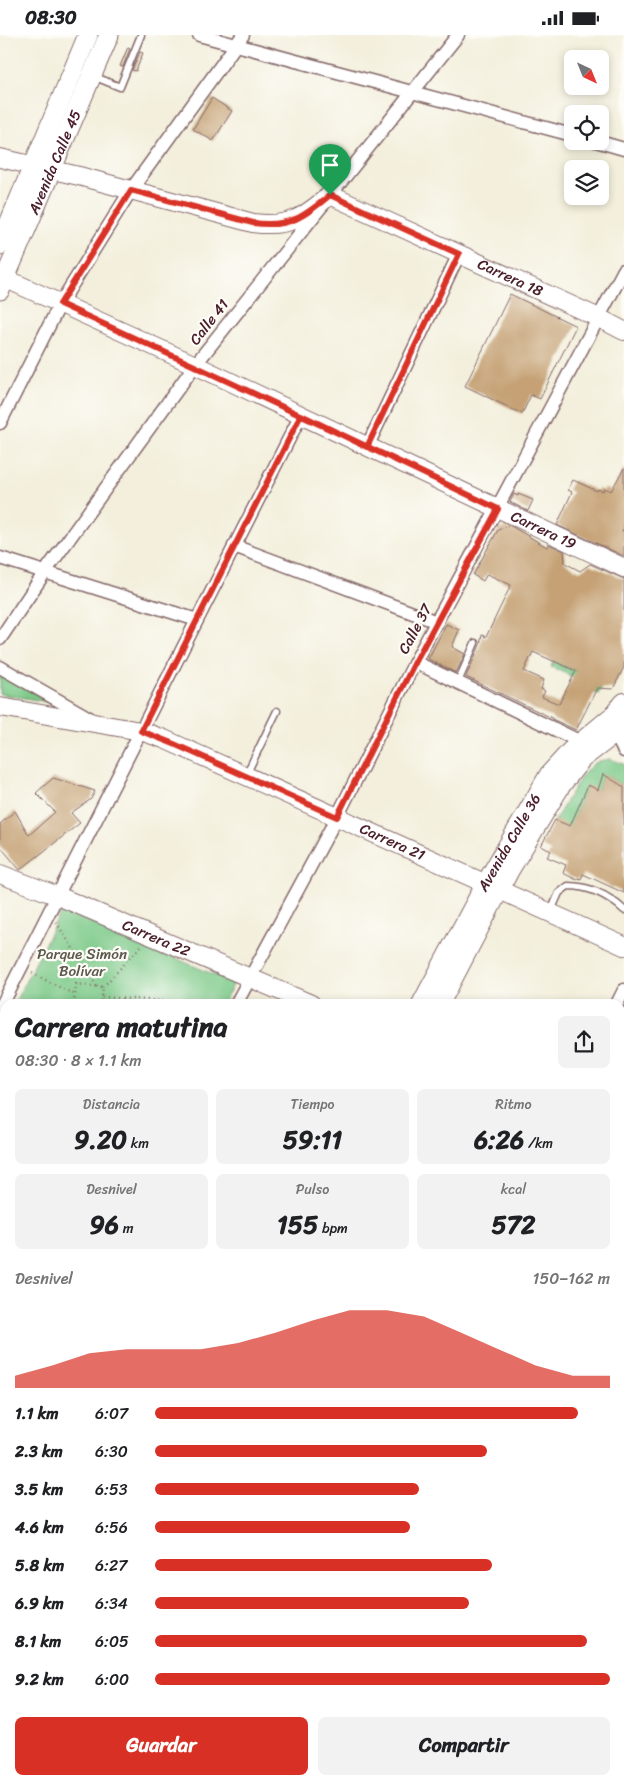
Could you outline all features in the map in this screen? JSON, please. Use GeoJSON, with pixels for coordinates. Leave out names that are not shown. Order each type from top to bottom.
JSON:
{"type":"FeatureCollection","features":[{"type":"Feature","properties":{"kind":"main road","name":"Avenida Calle 45"},"geometry":{"type":"LineString","coordinates":[[0,245],[88,35]]}},
{"type":"Feature","properties":{"kind":"main road","name":"Avenida Calle 45"},"geometry":{"type":"LineString","coordinates":[[2,281],[109,35]]}},
{"type":"Feature","properties":{"kind":"street"},"geometry":{"type":"LineString","coordinates":[[199,35],[564,133]]}},
{"type":"Feature","properties":{"kind":"street"},"geometry":{"type":"LineString","coordinates":[[0,423],[60,304],[131,190],[243,35]]}},
{"type":"Feature","properties":{"kind":"street","name":"Calle 41"},"geometry":{"type":"LineString","coordinates":[[0,639],[44,572],[195,365],[458,35]]}},
{"type":"Feature","properties":{"kind":"street"},"geometry":{"type":"LineString","coordinates":[[609,145],[624,149]]}},
{"type":"Feature","properties":{"kind":"street"},"geometry":{"type":"LineString","coordinates":[[0,158],[52,169],[253,223],[267,225],[295,221],[308,214],[330,195]]}},
{"type":"Feature","properties":{"kind":"street","name":"Carrera 18"},"geometry":{"type":"LineString","coordinates":[[330,195],[624,331]]}},
{"type":"Feature","properties":{"kind":"street"},"geometry":{"type":"LineString","coordinates":[[367,447],[459,254]]}},
{"type":"Feature","properties":{"kind":"street","name":"Calle 37"},"geometry":{"type":"LineString","coordinates":[[239,999],[337,817],[415,662],[624,270]]}},
{"type":"Feature","properties":{"kind":"street","name":"Carrera 19"},"geometry":{"type":"LineString","coordinates":[[2,281],[60,304],[195,365],[624,568]]}},
{"type":"Feature","properties":{"kind":"street"},"geometry":{"type":"LineString","coordinates":[[4,999],[50,912],[301,415]]}},
{"type":"Feature","properties":{"kind":"street"},"geometry":{"type":"LineString","coordinates":[[234,546],[436,622]]}},
{"type":"Feature","properties":{"kind":"street"},"geometry":{"type":"LineString","coordinates":[[0,558],[197,620]]}},
{"type":"Feature","properties":{"kind":"street"},"geometry":{"type":"LineString","coordinates":[[415,662],[581,742]]}},
{"type":"Feature","properties":{"kind":"street","name":"Carrera 21"},"geometry":{"type":"LineString","coordinates":[[0,667],[101,724]]}},
{"type":"Feature","properties":{"kind":"street","name":"Avenida Calle 36"},"geometry":{"type":"LineString","coordinates":[[442,999],[492,887],[549,774],[558,762],[612,716],[624,702]]}},
{"type":"Feature","properties":{"kind":"street","name":"Carrera 21"},"geometry":{"type":"LineString","coordinates":[[0,707],[141,731],[169,741],[624,945]]}},
{"type":"Feature","properties":{"kind":"street"},"geometry":{"type":"LineString","coordinates":[[620,729],[624,751]]}},
{"type":"Feature","properties":{"kind":"street","name":"Avenida Calle 36"},"geometry":{"type":"LineString","coordinates":[[424,999],[492,887],[562,786],[582,759],[620,729]]}},
{"type":"Feature","properties":{"kind":"street","name":"Carrera 22"},"geometry":{"type":"LineString","coordinates":[[0,874],[58,896],[300,999]]}},
{"type":"Feature","properties":{"kind":"lane"},"geometry":{"type":"LineString","coordinates":[[91,76],[120,87],[141,35]]}},
{"type":"Feature","properties":{"kind":"lane"},"geometry":{"type":"LineString","coordinates":[[458,682],[474,643]]}},
{"type":"Feature","properties":{"kind":"lane"},"geometry":{"type":"LineString","coordinates":[[246,776],[277,711]]}},
{"type":"Feature","properties":{"kind":"lane"},"geometry":{"type":"LineString","coordinates":[[551,913],[559,893],[568,885],[582,886],[606,896],[624,910]]}},
{"type":"Feature","properties":{"kind":"path"},"geometry":{"type":"LineString","coordinates":[[50,912],[97,987]]}},
{"type":"Feature","properties":{"kind":"path"},"geometry":{"type":"LineString","coordinates":[[140,999],[102,997],[103,987],[151,935]]}},
{"type":"Feature","properties":{"kind":"path"},"geometry":{"type":"LineString","coordinates":[[22,967],[75,995]]}},
{"type":"Feature","properties":{"kind":"path"},"geometry":{"type":"LineString","coordinates":[[75,999],[76,984],[103,987]]}},
{"type":"Feature","properties":{"kind":"green space"},"geometry":{"type":"Polygon","coordinates":[[[553,661],[604,684],[598,694],[577,684],[578,679],[551,667],[553,661]]]}},
{"type":"Feature","properties":{"kind":"green space"},"geometry":{"type":"Polygon","coordinates":[[[0,674],[55,703],[0,694],[0,674]]]}},
{"type":"Feature","properties":{"kind":"green space"},"geometry":{"type":"Polygon","coordinates":[[[610,759],[624,764],[624,783],[622,785],[605,775],[602,777],[598,790],[587,786],[569,830],[554,822],[584,774],[597,762],[610,759]]]}},
{"type":"Feature","properties":{"kind":"green space","name":"Parque Simón Bolívar"},"geometry":{"type":"Polygon","coordinates":[[[62,910],[234,983],[226,999],[17,999],[62,910]]]}},
{"type":"Feature","properties":{"kind":"building"},"geometry":{"type":"Polygon","coordinates":[[[128,47],[130,48],[123,67],[120,66],[128,47]]]}},
{"type":"Feature","properties":{"kind":"building"},"geometry":{"type":"Polygon","coordinates":[[[140,52],[143,53],[136,71],[132,70],[140,52]]]}},
{"type":"Feature","properties":{"kind":"building"},"geometry":{"type":"Polygon","coordinates":[[[212,98],[232,111],[213,141],[193,129],[212,98]]]}},
{"type":"Feature","properties":{"kind":"building"},"geometry":{"type":"Polygon","coordinates":[[[510,294],[576,326],[540,399],[531,395],[522,414],[465,386],[510,294]]]}},
{"type":"Feature","properties":{"kind":"building"},"geometry":{"type":"Polygon","coordinates":[[[624,468],[624,556],[557,525],[572,492],[568,490],[573,480],[597,491],[598,489],[603,491],[604,488],[611,491],[624,468]]]}},
{"type":"Feature","properties":{"kind":"building"},"geometry":{"type":"Polygon","coordinates":[[[514,494],[533,500],[528,511],[510,502],[514,494]]]}},
{"type":"Feature","properties":{"kind":"building"},"geometry":{"type":"Polygon","coordinates":[[[509,525],[547,547],[549,544],[564,551],[565,563],[580,571],[590,564],[624,579],[624,667],[613,689],[597,688],[576,730],[466,677],[480,645],[482,635],[486,637],[511,585],[487,574],[483,581],[473,575],[498,530],[509,525]],[[533,652],[524,671],[544,680],[541,689],[545,691],[542,697],[559,704],[576,671],[533,652]]]}},
{"type":"Feature","properties":{"kind":"building"},"geometry":{"type":"Polygon","coordinates":[[[446,624],[459,630],[452,647],[465,654],[456,673],[428,659],[446,624]]]}},
{"type":"Feature","properties":{"kind":"building"},"geometry":{"type":"Polygon","coordinates":[[[603,774],[624,787],[624,893],[583,874],[581,879],[578,878],[577,880],[563,873],[566,865],[547,857],[551,851],[541,846],[555,820],[570,826],[588,785],[598,790],[603,774]]]}},
{"type":"Feature","properties":{"kind":"building"},"geometry":{"type":"Polygon","coordinates":[[[53,778],[95,791],[91,799],[71,813],[80,823],[20,870],[0,846],[0,824],[15,811],[29,835],[55,812],[36,793],[53,778]]]}},
{"type":"Feature","properties":{"kind":"route"},"geometry":{"type":"LineString","coordinates":[[330,195],[308,214],[295,221],[267,225],[253,223],[131,190],[60,304],[195,365],[248,391],[367,447],[429,476],[498,509],[415,662],[337,817],[141,731],[301,415],[367,447],[459,254],[330,195]]}}]}
